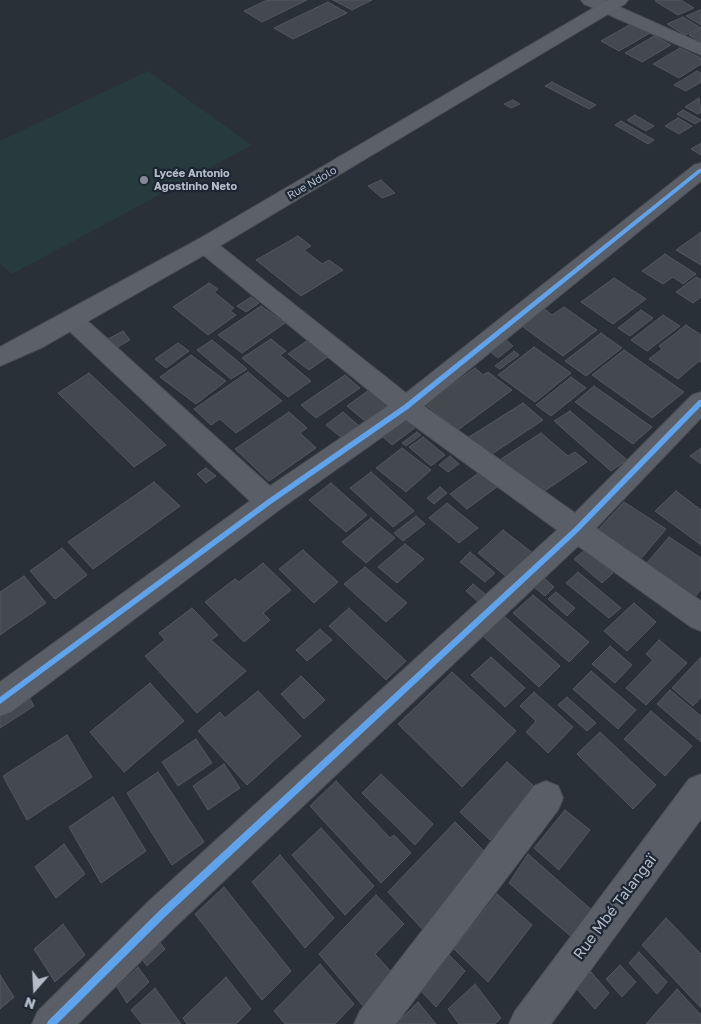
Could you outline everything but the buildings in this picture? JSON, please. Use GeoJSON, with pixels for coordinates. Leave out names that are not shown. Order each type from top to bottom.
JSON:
{"type":"FeatureCollection","features":[{"type":"Feature","properties":{"kind":"main road","name":"Rue Ndolo"},"geometry":{"type":"LineString","coordinates":[[0,357],[72,320],[205,245],[605,3]]}},
{"type":"Feature","properties":{"kind":"street"},"geometry":{"type":"LineString","coordinates":[[605,3],[701,50]]}},
{"type":"Feature","properties":{"kind":"street"},"geometry":{"type":"LineString","coordinates":[[0,701],[269,502],[406,407],[701,170]]}},
{"type":"Feature","properties":{"kind":"street"},"geometry":{"type":"LineString","coordinates":[[205,245],[406,407],[701,618]]}},
{"type":"Feature","properties":{"kind":"street"},"geometry":{"type":"LineString","coordinates":[[72,320],[269,502]]}},
{"type":"Feature","properties":{"kind":"street"},"geometry":{"type":"LineString","coordinates":[[51,1024],[162,914],[576,530],[701,402]]}},
{"type":"Feature","properties":{"kind":"street","name":"Rue Mbé Talangaï"},"geometry":{"type":"LineString","coordinates":[[528,1024],[701,791]]}},
{"type":"Feature","properties":{"kind":"street"},"geometry":{"type":"LineString","coordinates":[[373,1024],[546,798]]}},
{"type":"Feature","properties":{"kind":"green space"},"geometry":{"type":"Polygon","coordinates":[[[148,71],[252,145],[12,274],[0,263],[0,141],[148,71]]]}},
{"type":"Feature","properties":{"kind":"cycle path"},"geometry":{"type":"LineString","coordinates":[[0,701],[269,502],[406,407],[701,170]]}},
{"type":"Feature","properties":{"kind":"cycle path"},"geometry":{"type":"LineString","coordinates":[[51,1024],[162,914],[576,530],[701,402]]}},
{"type":"Feature","properties":{"kind":"place","name":"Lycée Antonio Agostinho Neto"},"geometry":{"type":"Point","coordinates":[144,180]}}]}
